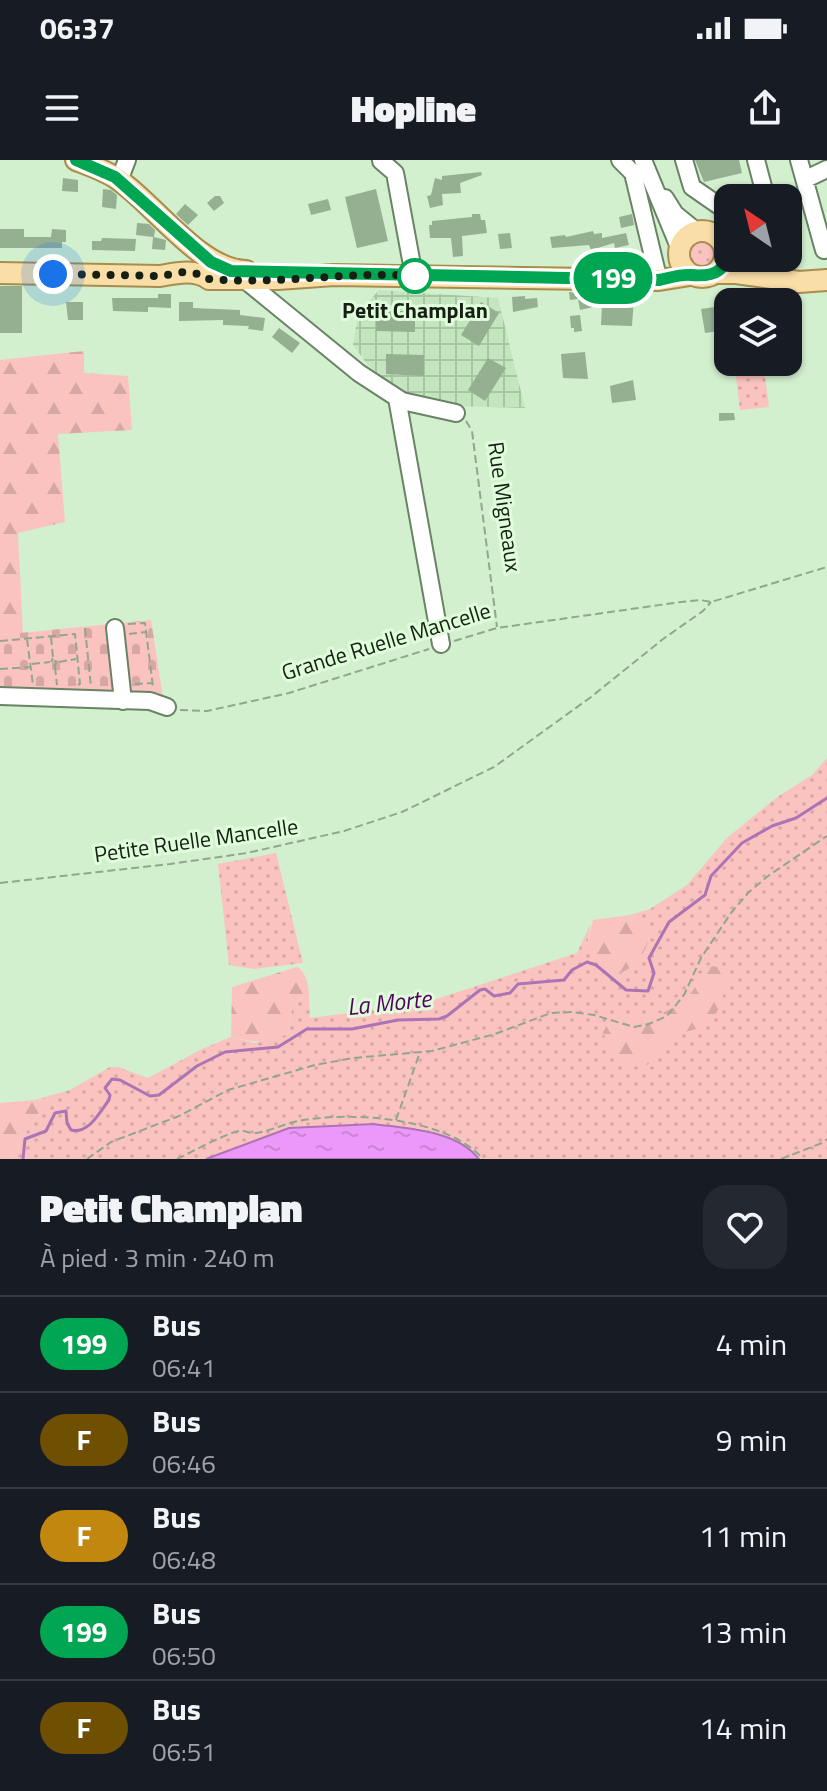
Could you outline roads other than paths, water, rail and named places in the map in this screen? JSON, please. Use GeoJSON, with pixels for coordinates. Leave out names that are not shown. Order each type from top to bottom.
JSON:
{"type":"FeatureCollection","features":[{"type":"Feature","properties":{"kind":"main road"},"geometry":{"type":"LineString","coordinates":[[76,160],[119,181],[165,229],[213,271],[245,280],[334,275]]}},
{"type":"Feature","properties":{"kind":"main road"},"geometry":{"type":"LineString","coordinates":[[650,276],[679,251],[689,234],[709,232],[714,236]]}},
{"type":"Feature","properties":{"kind":"main road"},"geometry":{"type":"LineString","coordinates":[[679,251],[684,270],[690,275]]}},
{"type":"Feature","properties":{"kind":"main road"},"geometry":{"type":"LineString","coordinates":[[0,273],[160,276],[231,271],[414,276],[650,276],[659,280],[736,273],[799,282],[827,279]]}},
{"type":"Feature","properties":{"kind":"main road"},"geometry":{"type":"LineString","coordinates":[[769,272],[827,279]]}},
{"type":"Feature","properties":{"kind":"street"},"geometry":{"type":"LineString","coordinates":[[119,181],[127,160]]}},
{"type":"Feature","properties":{"kind":"street"},"geometry":{"type":"LineString","coordinates":[[620,160],[633,173],[650,276]]}},
{"type":"Feature","properties":{"kind":"street"},"geometry":{"type":"LineString","coordinates":[[643,160],[679,251]]}},
{"type":"Feature","properties":{"kind":"street"},"geometry":{"type":"LineString","coordinates":[[650,160],[672,210],[696,231]]}},
{"type":"Feature","properties":{"kind":"street"},"geometry":{"type":"LineString","coordinates":[[684,160],[692,187],[714,202]]}},
{"type":"Feature","properties":{"kind":"street"},"geometry":{"type":"LineString","coordinates":[[756,160],[762,184]]}},
{"type":"Feature","properties":{"kind":"street"},"geometry":{"type":"LineString","coordinates":[[799,160],[824,250],[827,249]]}},
{"type":"Feature","properties":{"kind":"street"},"geometry":{"type":"LineString","coordinates":[[381,161],[395,173],[414,276]]}},
{"type":"Feature","properties":{"kind":"street"},"geometry":{"type":"LineString","coordinates":[[806,179],[827,169]]}},
{"type":"Feature","properties":{"kind":"street"},"geometry":{"type":"LineString","coordinates":[[245,280],[359,373],[397,398],[437,411],[456,413]]}},
{"type":"Feature","properties":{"kind":"street"},"geometry":{"type":"LineString","coordinates":[[397,398],[441,644]]}},
{"type":"Feature","properties":{"kind":"street"},"geometry":{"type":"LineString","coordinates":[[117,629],[122,693]]}},
{"type":"Feature","properties":{"kind":"street"},"geometry":{"type":"LineString","coordinates":[[0,696],[63,692],[122,693],[167,707]]}},
{"type":"Feature","properties":{"kind":"water"},"geometry":{"type":"Polygon","coordinates":[[[374,1124],[445,1136],[469,1149],[479,1159],[206,1159],[289,1128],[374,1124]]]}},
{"type":"Feature","properties":{"kind":"waterway","name":"La Morte"},"geometry":{"type":"LineString","coordinates":[[23,1159],[25,1139],[46,1131],[55,1113],[66,1111],[71,1130],[88,1126],[109,1100],[110,1095],[105,1088],[112,1079],[150,1096],[159,1095],[197,1066],[225,1052],[278,1047],[307,1029],[352,1029],[398,1020],[439,1019],[480,990],[485,989],[494,996],[510,993],[518,984],[564,980],[572,970],[587,962],[596,965],[626,990],[648,991],[654,973],[649,958],[669,922],[705,895],[711,876],[742,843],[772,826],[796,818],[827,798]]}},
{"type":"Feature","properties":{"kind":"place","name":"Petit Champlan"},"geometry":{"type":"Point","coordinates":[415,276]}}]}
